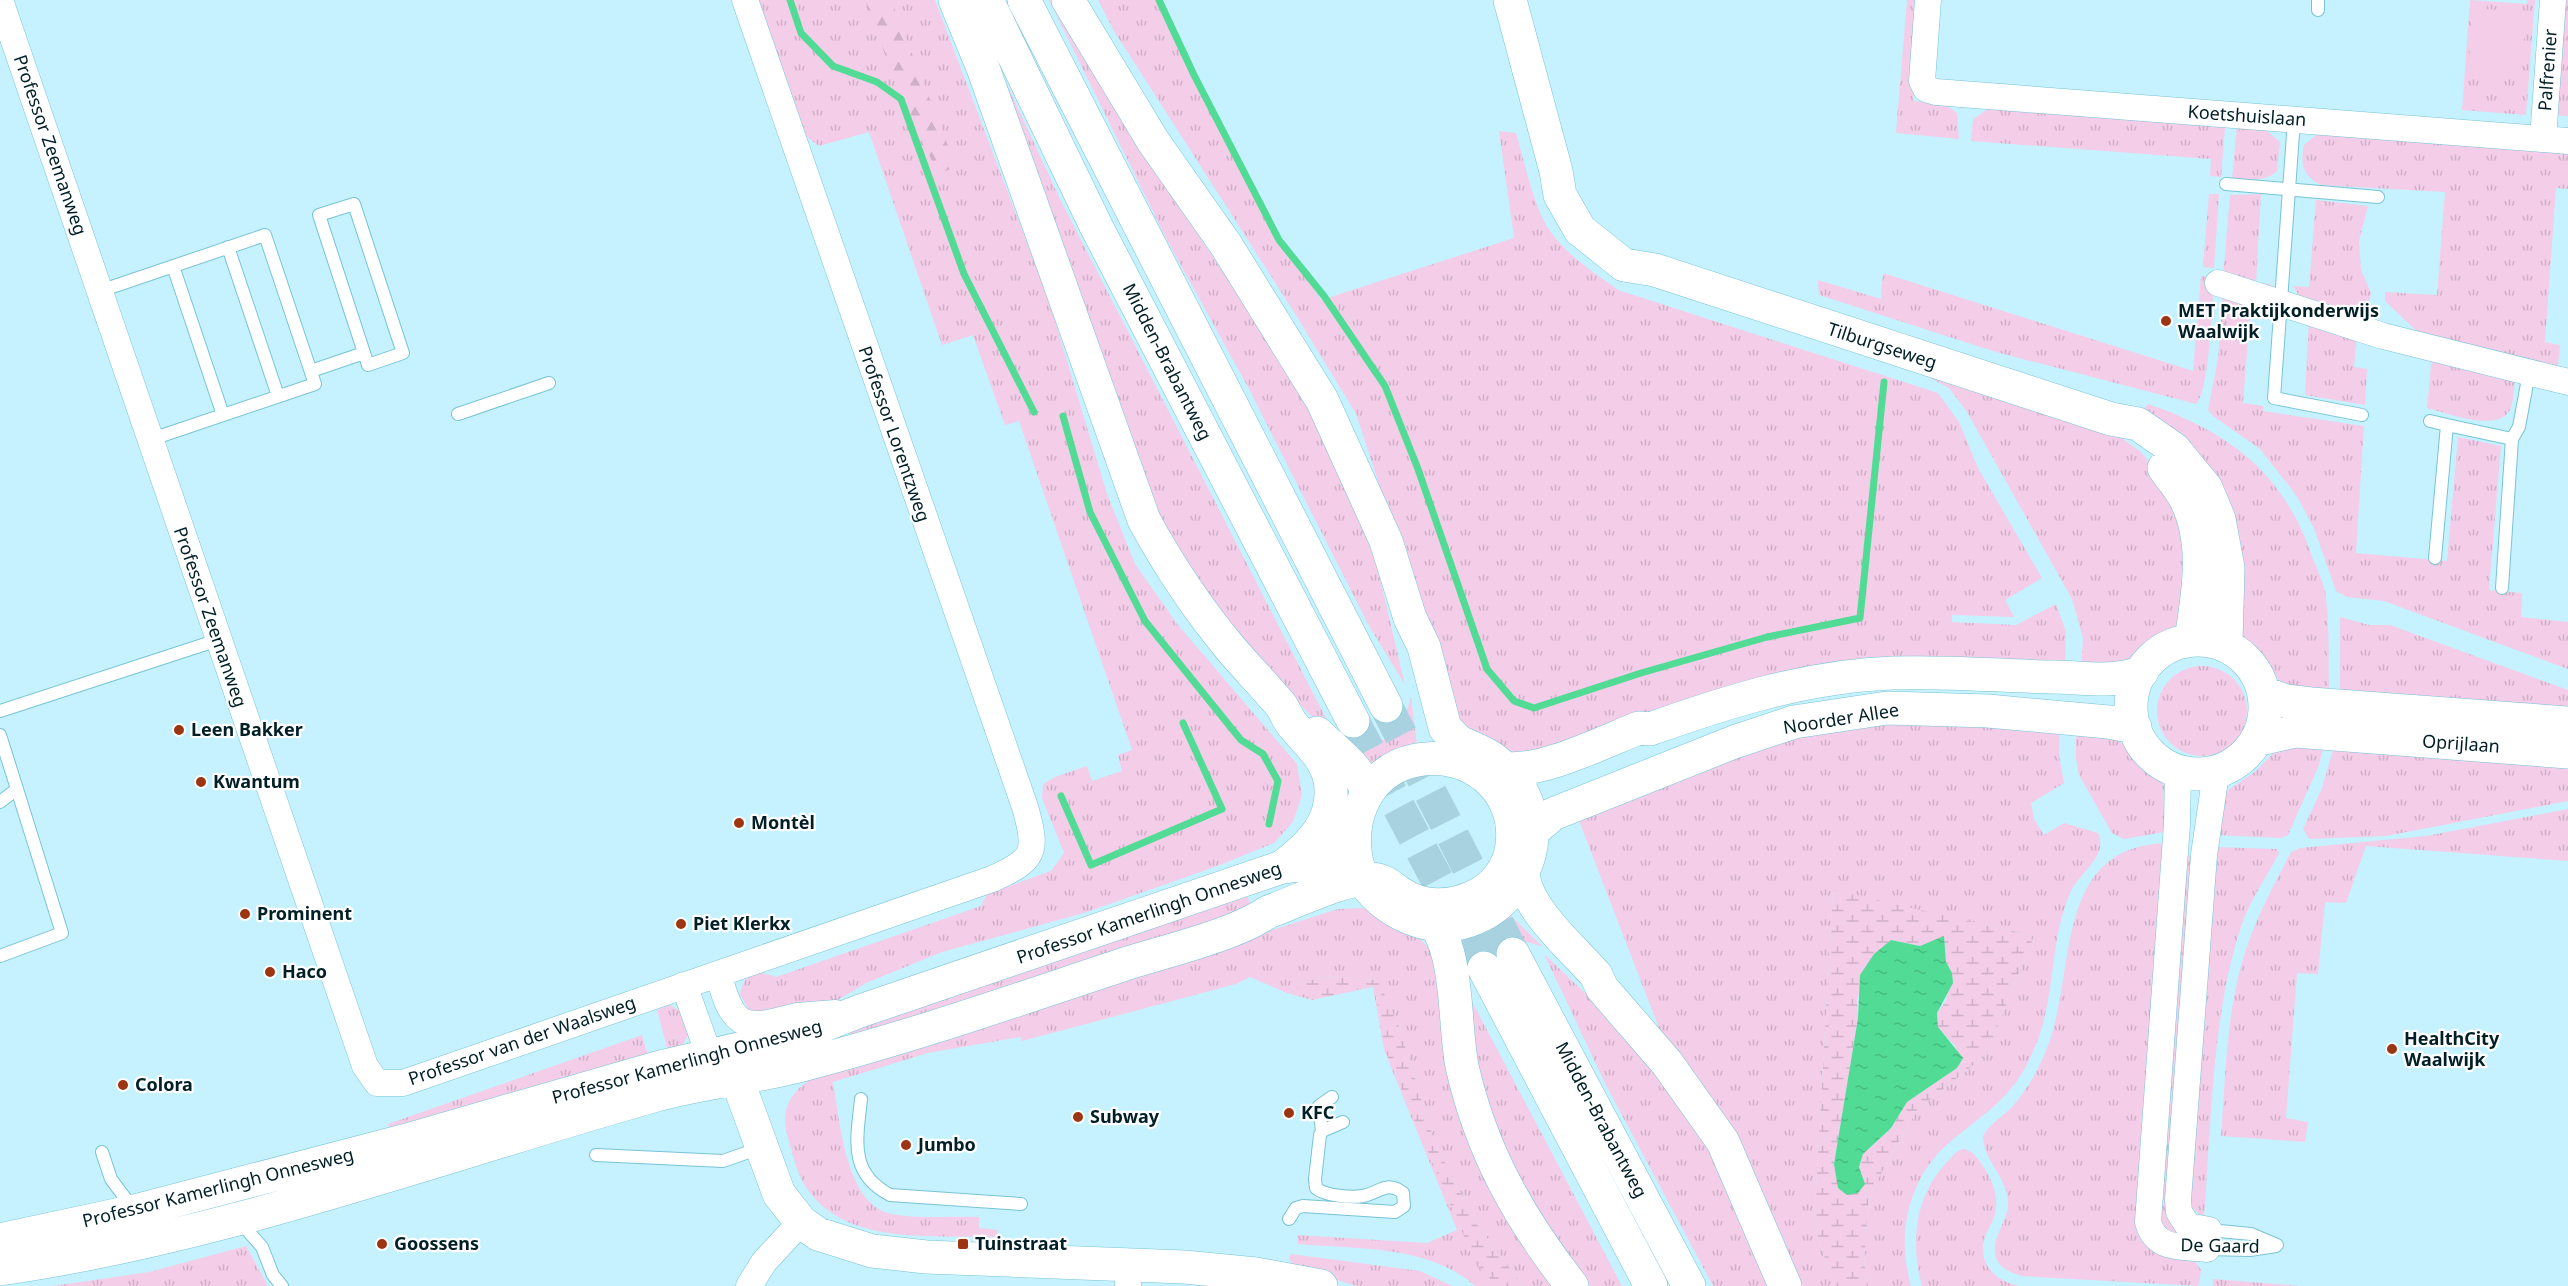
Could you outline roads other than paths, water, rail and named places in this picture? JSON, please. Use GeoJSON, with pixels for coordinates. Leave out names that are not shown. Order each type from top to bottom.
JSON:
{"type":"FeatureCollection","features":[{"type":"Feature","properties":{"kind":"main road"},"geometry":{"type":"LineString","coordinates":[[955,0],[987,79],[1144,520],[1173,574],[1231,650],[1282,707],[1290,723],[1321,758],[1331,789],[1329,809],[1322,829],[1303,851],[1282,867]]}},
{"type":"Feature","properties":{"kind":"main road","name":"Midden-Brabantweg"},"geometry":{"type":"LineString","coordinates":[[987,0],[1096,226],[1353,721]]}},
{"type":"Feature","properties":{"kind":"main road","name":"Midden-Brabantweg"},"geometry":{"type":"LineString","coordinates":[[1024,0],[1386,706]]}},
{"type":"Feature","properties":{"kind":"main road"},"geometry":{"type":"LineString","coordinates":[[1068,0],[1153,141],[1226,245],[1322,400],[1386,541],[1410,618],[1424,647],[1445,728],[1454,751]]}},
{"type":"Feature","properties":{"kind":"main road","name":"Tilburgseweg"},"geometry":{"type":"LineString","coordinates":[[1510,0],[1556,171],[1599,221],[1654,270],[2111,419],[2138,424],[2174,449],[2206,488],[2219,519],[2228,568],[2226,643]]}},
{"type":"Feature","properties":{"kind":"main road","name":"Tilburgseweg"},"geometry":{"type":"LineString","coordinates":[[2111,419],[2130,439],[2162,464],[2186,499],[2197,534],[2200,566],[2190,640]]}},
{"type":"Feature","properties":{"kind":"main road"},"geometry":{"type":"LineString","coordinates":[[2208,639],[2226,643],[2241,652],[2252,664],[2261,680],[2264,709],[2256,740],[2250,752],[2240,761],[2216,773],[2197,774],[2178,771],[2156,759],[2135,727],[2131,716],[2132,693],[2142,672],[2162,651],[2190,640],[2208,639]]}},
{"type":"Feature","properties":{"kind":"main road","name":"Noorder Allee"},"geometry":{"type":"LineString","coordinates":[[1506,779],[1545,779],[1643,738],[1650,729],[1724,703],[1796,684],[1895,673],[2091,680],[2129,677],[2142,672]]}},
{"type":"Feature","properties":{"kind":"main road"},"geometry":{"type":"LineString","coordinates":[[2264,693],[2286,701],[2310,718],[2354,721]]}},
{"type":"Feature","properties":{"kind":"main road"},"geometry":{"type":"LineString","coordinates":[[1282,707],[1296,714],[1354,768],[1365,782],[1367,794]]}},
{"type":"Feature","properties":{"kind":"main road","name":"Noorder Allee"},"geometry":{"type":"LineString","coordinates":[[1533,831],[1553,814],[1734,742],[1794,722],[1887,708],[1988,711],[2135,727]]}},
{"type":"Feature","properties":{"kind":"main road"},"geometry":{"type":"LineString","coordinates":[[2256,740],[2287,732],[2310,718]]}},
{"type":"Feature","properties":{"kind":"main road","name":"Oprijlaan"},"geometry":{"type":"LineString","coordinates":[[2354,721],[2568,723]]}},
{"type":"Feature","properties":{"kind":"main road","name":"Oprijlaan"},"geometry":{"type":"LineString","coordinates":[[2354,721],[2568,752]]}},
{"type":"Feature","properties":{"kind":"main road"},"geometry":{"type":"LineString","coordinates":[[1454,751],[1491,757],[1506,779],[1530,809],[1533,831],[1530,852],[1511,879],[1497,905],[1479,916],[1456,923],[1434,923],[1409,918],[1370,889],[1353,850],[1353,834],[1367,794],[1386,774],[1406,763],[1454,751]]}},
{"type":"Feature","properties":{"kind":"main road"},"geometry":{"type":"LineString","coordinates":[[1506,779],[1513,838],[1511,879]]}},
{"type":"Feature","properties":{"kind":"main road","name":"Professor Kamerlingh Onnesweg"},"geometry":{"type":"LineString","coordinates":[[0,1240],[135,1211],[407,1140],[709,1055],[799,1035],[860,1011],[1282,867],[1316,863],[1344,851],[1353,834]]}},
{"type":"Feature","properties":{"kind":"main road"},"geometry":{"type":"LineString","coordinates":[[1370,889],[1382,881],[1418,902],[1443,905],[1480,894],[1497,880],[1511,879],[1524,886],[1532,903],[1596,975],[1602,988],[1667,1063],[1723,1142],[1785,1286]]}},
{"type":"Feature","properties":{"kind":"main road","name":"Professor Kamerlingh Onnesweg"},"geometry":{"type":"LineString","coordinates":[[0,1269],[76,1258],[238,1218],[427,1165],[655,1095],[813,1062],[1035,994],[1255,921],[1268,912],[1370,889]]}},
{"type":"Feature","properties":{"kind":"main road"},"geometry":{"type":"LineString","coordinates":[[1434,923],[1442,933],[1455,995],[1462,1063],[1478,1126],[1508,1193],[1572,1286]]}},
{"type":"Feature","properties":{"kind":"main road","name":"Midden-Brabantweg"},"geometry":{"type":"LineString","coordinates":[[1513,954],[1689,1286]]}},
{"type":"Feature","properties":{"kind":"main road","name":"Midden-Brabantweg"},"geometry":{"type":"LineString","coordinates":[[1484,968],[1651,1286]]}},
{"type":"Feature","properties":{"kind":"main road"},"geometry":{"type":"LineString","coordinates":[[737,1079],[747,1047]]}},
{"type":"Feature","properties":{"kind":"main road"},"geometry":{"type":"LineString","coordinates":[[709,1055],[737,1079],[760,1148],[779,1194],[801,1222],[818,1234],[872,1251],[926,1257],[1128,1275],[1256,1274],[1321,1286]]}},
{"type":"Feature","properties":{"kind":"street","name":"Professor Zeemanweg"},"geometry":{"type":"LineString","coordinates":[[0,0],[149,440],[366,1066]]}},
{"type":"Feature","properties":{"kind":"street","name":"Professor Lorentzweg"},"geometry":{"type":"LineString","coordinates":[[744,0],[1026,807],[1033,833],[1031,852],[1020,867]]}},
{"type":"Feature","properties":{"kind":"street","name":"Koetshuislaan"},"geometry":{"type":"LineString","coordinates":[[1928,0],[1922,81],[1926,89],[1936,92],[2568,141]]}},
{"type":"Feature","properties":{"kind":"street","name":"Palfrenier"},"geometry":{"type":"LineString","coordinates":[[2543,139],[2553,0]]}},
{"type":"Feature","properties":{"kind":"street"},"geometry":{"type":"LineString","coordinates":[[2218,284],[2383,336],[2568,382]]}},
{"type":"Feature","properties":{"kind":"street","name":"De Gaard"},"geometry":{"type":"LineString","coordinates":[[2178,771],[2177,824],[2148,1222],[2151,1234],[2164,1244],[2208,1239],[2188,1226],[2179,1212],[2178,1200],[2204,855],[2216,773]]}},
{"type":"Feature","properties":{"kind":"street","name":"Professor van der Waalsweg"},"geometry":{"type":"LineString","coordinates":[[366,1066],[377,1083],[403,1083],[1020,867]]}},
{"type":"Feature","properties":{"kind":"street"},"geometry":{"type":"LineString","coordinates":[[718,974],[729,1005],[736,1016],[745,1022],[767,1023],[797,1016],[860,1011]]}},
{"type":"Feature","properties":{"kind":"street"},"geometry":{"type":"LineString","coordinates":[[684,986],[709,1055]]}},
{"type":"Feature","properties":{"kind":"street"},"geometry":{"type":"LineString","coordinates":[[749,1286],[764,1262],[801,1222]]}},
{"type":"Feature","properties":{"kind":"lane"},"geometry":{"type":"LineString","coordinates":[[2294,120],[2274,398],[2362,415]]}},
{"type":"Feature","properties":{"kind":"lane"},"geometry":{"type":"LineString","coordinates":[[2226,184],[2378,197]]}},
{"type":"Feature","properties":{"kind":"lane"},"geometry":{"type":"LineString","coordinates":[[354,204],[403,353],[368,364],[364,353],[319,215],[354,204]]}},
{"type":"Feature","properties":{"kind":"lane"},"geometry":{"type":"LineString","coordinates":[[100,291],[265,235],[311,371],[315,384],[149,440]]}},
{"type":"Feature","properties":{"kind":"lane"},"geometry":{"type":"LineString","coordinates":[[228,247],[278,396]]}},
{"type":"Feature","properties":{"kind":"lane"},"geometry":{"type":"LineString","coordinates":[[173,266],[223,415]]}},
{"type":"Feature","properties":{"kind":"lane"},"geometry":{"type":"LineString","coordinates":[[311,371],[364,353]]}},
{"type":"Feature","properties":{"kind":"lane"},"geometry":{"type":"LineString","coordinates":[[2502,588],[2512,439],[2519,427],[2529,373]]}},
{"type":"Feature","properties":{"kind":"lane"},"geometry":{"type":"LineString","coordinates":[[458,414],[549,383]]}},
{"type":"Feature","properties":{"kind":"lane"},"geometry":{"type":"LineString","coordinates":[[2430,421],[2512,439]]}},
{"type":"Feature","properties":{"kind":"lane"},"geometry":{"type":"LineString","coordinates":[[2435,558],[2447,424]]}},
{"type":"Feature","properties":{"kind":"lane"},"geometry":{"type":"LineString","coordinates":[[0,711],[219,639]]}},
{"type":"Feature","properties":{"kind":"lane"},"geometry":{"type":"LineString","coordinates":[[0,735],[62,933],[0,956]]}},
{"type":"Feature","properties":{"kind":"lane"},"geometry":{"type":"LineString","coordinates":[[0,802],[17,789]]}},
{"type":"Feature","properties":{"kind":"lane"},"geometry":{"type":"LineString","coordinates":[[1289,1219],[1296,1208],[1303,1206],[1395,1212],[1406,1202],[1403,1193],[1390,1186],[1362,1196],[1319,1191],[1315,1179],[1322,1131],[1318,1106],[1332,1097]]}},
{"type":"Feature","properties":{"kind":"lane"},"geometry":{"type":"LineString","coordinates":[[861,1099],[858,1156],[864,1176],[878,1189],[890,1195],[1021,1204]]}},
{"type":"Feature","properties":{"kind":"lane"},"geometry":{"type":"LineString","coordinates":[[1322,1131],[1343,1122]]}},
{"type":"Feature","properties":{"kind":"lane"},"geometry":{"type":"LineString","coordinates":[[596,1155],[723,1161],[760,1148]]}},
{"type":"Feature","properties":{"kind":"lane"},"geometry":{"type":"LineString","coordinates":[[102,1152],[111,1179],[135,1211]]}},
{"type":"Feature","properties":{"kind":"lane"},"geometry":{"type":"LineString","coordinates":[[238,1218],[262,1247],[273,1275],[282,1286]]}},
{"type":"Feature","properties":{"kind":"water"},"geometry":{"type":"Polygon","coordinates":[[[1944,936],[1946,962],[1952,973],[1953,983],[1937,1013],[1938,1027],[1963,1058],[1957,1068],[1907,1102],[1891,1128],[1863,1154],[1859,1167],[1865,1184],[1858,1193],[1847,1195],[1838,1188],[1834,1164],[1858,1018],[1860,975],[1874,954],[1891,940],[1920,946],[1944,936]]]}},
{"type":"Feature","properties":{"kind":"waterway"},"geometry":{"type":"LineString","coordinates":[[790,0],[801,33],[833,66],[877,82],[901,99],[964,274],[1034,412]]}},
{"type":"Feature","properties":{"kind":"waterway"},"geometry":{"type":"LineString","coordinates":[[1159,0],[1194,75],[1279,240],[1324,296],[1385,386],[1418,469],[1487,669],[1514,701],[1534,708],[1641,673],[1767,637],[1860,618],[1884,382]]}},
{"type":"Feature","properties":{"kind":"waterway"},"geometry":{"type":"LineString","coordinates":[[1063,416],[1090,512],[1145,621],[1241,740],[1263,754],[1278,781],[1269,824]]}},
{"type":"Feature","properties":{"kind":"waterway"},"geometry":{"type":"LineString","coordinates":[[1061,796],[1091,865],[1222,809],[1183,723]]}},
{"type":"Feature","properties":{"kind":"tunnel"},"geometry":{"type":"LineString","coordinates":[[1386,706],[1513,954]]}},
{"type":"Feature","properties":{"kind":"tunnel"},"geometry":{"type":"LineString","coordinates":[[1353,721],[1484,968]]}},
{"type":"Feature","properties":{"kind":"place","name":"MET Praktijkonderwijs Waalwijk"},"geometry":{"type":"Point","coordinates":[2166,321]}},
{"type":"Feature","properties":{"kind":"place","name":"Leen Bakker"},"geometry":{"type":"Point","coordinates":[179,730]}},
{"type":"Feature","properties":{"kind":"place","name":"Kwantum"},"geometry":{"type":"Point","coordinates":[201,782]}},
{"type":"Feature","properties":{"kind":"place","name":"Montèl"},"geometry":{"type":"Point","coordinates":[739,823]}},
{"type":"Feature","properties":{"kind":"place","name":"Prominent"},"geometry":{"type":"Point","coordinates":[245,914]}},
{"type":"Feature","properties":{"kind":"place","name":"Piet Klerkx"},"geometry":{"type":"Point","coordinates":[681,924]}},
{"type":"Feature","properties":{"kind":"place","name":"Haco"},"geometry":{"type":"Point","coordinates":[270,972]}},
{"type":"Feature","properties":{"kind":"place","name":"HealthCity Waalwijk"},"geometry":{"type":"Point","coordinates":[2392,1049]}},
{"type":"Feature","properties":{"kind":"place","name":"Colora"},"geometry":{"type":"Point","coordinates":[123,1085]}},
{"type":"Feature","properties":{"kind":"place","name":"KFC"},"geometry":{"type":"Point","coordinates":[1289,1113]}},
{"type":"Feature","properties":{"kind":"place","name":"Subway"},"geometry":{"type":"Point","coordinates":[1078,1117]}},
{"type":"Feature","properties":{"kind":"place","name":"Jumbo"},"geometry":{"type":"Point","coordinates":[906,1145]}},
{"type":"Feature","properties":{"kind":"place","name":"Goossens"},"geometry":{"type":"Point","coordinates":[382,1244]}},
{"type":"Feature","properties":{"kind":"place","name":"Tuinstraat"},"geometry":{"type":"Point","coordinates":[963,1244]}}]}
